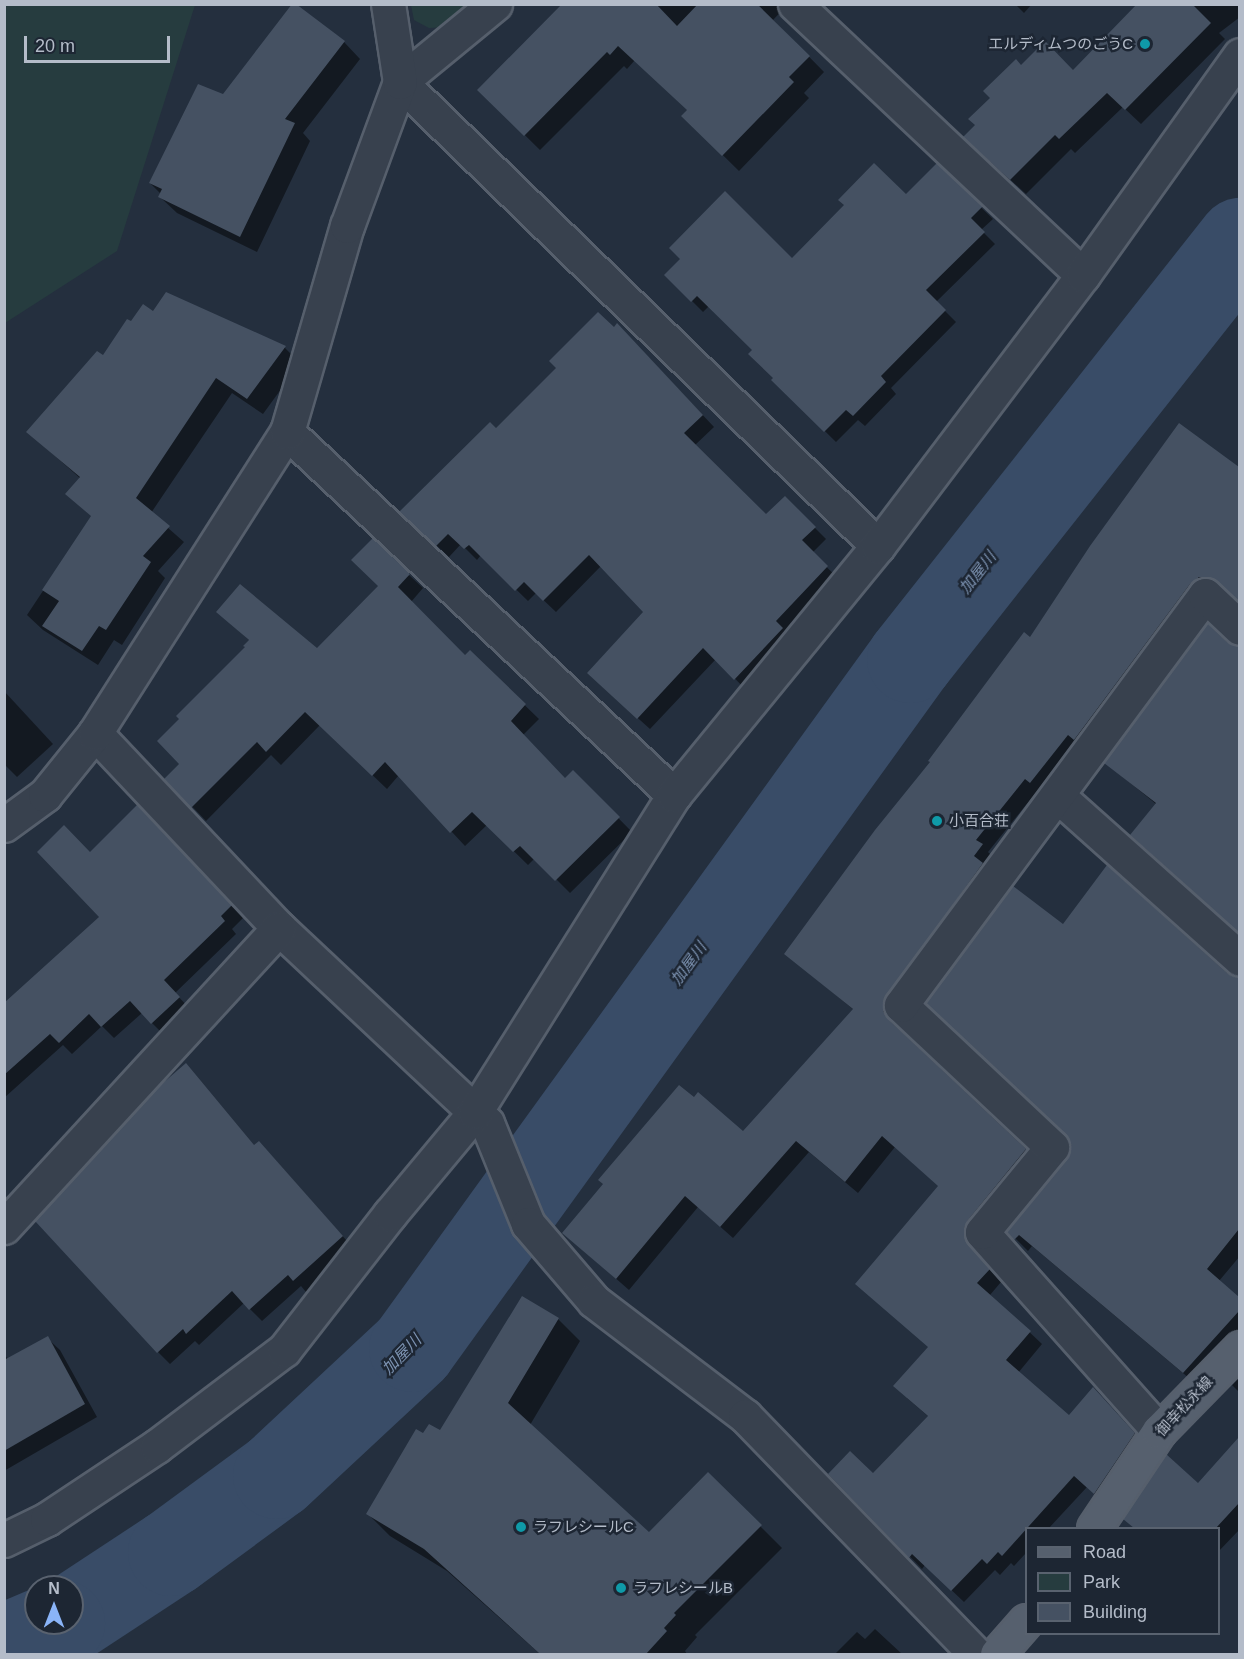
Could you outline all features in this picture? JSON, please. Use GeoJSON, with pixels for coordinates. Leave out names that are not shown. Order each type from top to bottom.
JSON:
{"type":"FeatureCollection","features":[{"type":"Feature","properties":{"kind":"main road","name":"御幸松永線"},"geometry":{"type":"LineString","coordinates":[[1095,1527],[1159,1431],[1239,1348]]}},
{"type":"Feature","properties":{"kind":"main road"},"geometry":{"type":"LineString","coordinates":[[997,1654],[1025,1622]]}},
{"type":"Feature","properties":{"kind":"street"},"geometry":{"type":"LineString","coordinates":[[4,825],[45,795],[95,733],[286,432],[347,226],[400,81],[388,4]]}},
{"type":"Feature","properties":{"kind":"street"},"geometry":{"type":"LineString","coordinates":[[400,81],[495,4]]}},
{"type":"Feature","properties":{"kind":"street"},"geometry":{"type":"LineString","coordinates":[[795,4],[1083,275]]}},
{"type":"Feature","properties":{"kind":"street"},"geometry":{"type":"LineString","coordinates":[[4,1540],[47,1519],[157,1446],[284,1350],[390,1214],[481,1118],[674,795],[878,546],[1083,275],[1239,55]]}},
{"type":"Feature","properties":{"kind":"street"},"geometry":{"type":"LineString","coordinates":[[400,81],[878,546]]}},
{"type":"Feature","properties":{"kind":"street"},"geometry":{"type":"LineString","coordinates":[[286,432],[674,795]]}},
{"type":"Feature","properties":{"kind":"street"},"geometry":{"type":"LineString","coordinates":[[1159,1431],[982,1232],[1052,1147],[901,1005],[1206,595],[1239,628]]}},
{"type":"Feature","properties":{"kind":"street"},"geometry":{"type":"LineString","coordinates":[[95,733],[279,928],[481,1118],[528,1224],[594,1301],[745,1416],[976,1654]]}},
{"type":"Feature","properties":{"kind":"street"},"geometry":{"type":"LineString","coordinates":[[1058,796],[1239,959]]}},
{"type":"Feature","properties":{"kind":"street"},"geometry":{"type":"LineString","coordinates":[[4,1227],[279,928]]}},
{"type":"Feature","properties":{"kind":"green space"},"geometry":{"type":"Polygon","coordinates":[[[5,4],[195,5],[117,251],[5,323],[5,4]]]}},
{"type":"Feature","properties":{"kind":"green space"},"geometry":{"type":"Polygon","coordinates":[[[411,5],[467,5],[444,27],[429,28],[414,20],[411,5]]]}},
{"type":"Feature","properties":{"kind":"building"},"geometry":{"type":"Polygon","coordinates":[[[292,4],[296,4],[345,41],[285,119],[295,123],[240,237],[158,197],[162,189],[149,183],[198,84],[223,94],[292,4]]]}},
{"type":"Feature","properties":{"kind":"building"},"geometry":{"type":"Polygon","coordinates":[[[562,4],[656,4],[677,26],[698,4],[757,4],[810,56],[789,77],[794,82],[722,156],[681,116],[687,110],[618,46],[610,55],[607,52],[524,136],[477,90],[562,4]]]}},
{"type":"Feature","properties":{"kind":"building"},"geometry":{"type":"Polygon","coordinates":[[[1137,4],[1192,4],[1211,23],[1125,110],[1107,93],[1059,139],[1055,135],[1010,180],[963,137],[975,125],[968,119],[990,98],[983,91],[1016,59],[1021,65],[1045,41],[1073,70],[1137,4]]]}},
{"type":"Feature","properties":{"kind":"building"},"geometry":{"type":"Polygon","coordinates":[[[874,163],[906,194],[937,163],[983,206],[971,218],[985,232],[926,290],[946,310],[881,376],[886,382],[853,416],[846,410],[824,432],[748,354],[752,350],[697,296],[691,302],[664,275],[680,259],[669,248],[725,191],[792,258],[844,205],[838,200],[874,163]]]}},
{"type":"Feature","properties":{"kind":"building"},"geometry":{"type":"Polygon","coordinates":[[[166,292],[286,346],[247,399],[216,378],[136,498],[170,526],[143,556],[151,562],[106,630],[99,626],[82,651],[42,626],[59,601],[42,590],[91,516],[65,494],[80,477],[26,432],[97,351],[103,355],[127,319],[131,321],[143,304],[153,311],[166,292]]]}},
{"type":"Feature","properties":{"kind":"building"},"geometry":{"type":"Polygon","coordinates":[[[598,312],[614,327],[617,323],[703,415],[684,433],[766,514],[785,496],[816,527],[802,540],[828,566],[776,621],[783,628],[734,680],[703,648],[637,719],[587,673],[643,612],[589,555],[543,601],[524,582],[515,591],[469,545],[464,549],[448,534],[436,546],[399,512],[490,422],[496,428],[556,368],[549,361],[598,312]]]}},
{"type":"Feature","properties":{"kind":"building"},"geometry":{"type":"Polygon","coordinates":[[[1179,423],[1239,467],[1239,602],[1209,577],[1199,577],[1190,584],[1074,740],[1068,735],[1030,783],[1025,779],[976,840],[983,844],[974,856],[983,863],[883,1002],[883,1011],[888,1019],[1026,1149],[964,1228],[968,1244],[990,1269],[977,1283],[1031,1331],[1006,1360],[1069,1415],[1093,1387],[1135,1433],[1094,1494],[1074,1476],[1028,1527],[1025,1527],[1025,1530],[1002,1556],[998,1552],[987,1564],[982,1559],[951,1591],[912,1554],[909,1558],[828,1474],[850,1451],[873,1473],[928,1416],[893,1386],[928,1347],[855,1284],[938,1186],[882,1136],[845,1182],[796,1141],[720,1227],[685,1196],[616,1279],[562,1233],[603,1184],[598,1180],[679,1085],[694,1097],[698,1092],[743,1131],[853,1009],[784,954],[875,830],[930,762],[928,761],[1024,632],[1030,637],[1090,546],[1179,423]]]}},
{"type":"Feature","properties":{"kind":"building"},"geometry":{"type":"Polygon","coordinates":[[[373,538],[410,574],[398,587],[465,655],[470,650],[526,704],[511,721],[565,778],[573,770],[620,817],[555,881],[520,846],[513,852],[472,812],[450,833],[385,762],[372,776],[305,712],[266,752],[257,742],[191,808],[164,779],[179,764],[157,741],[179,719],[176,716],[245,647],[243,646],[249,640],[216,612],[240,584],[317,648],[378,586],[351,560],[373,538]]]}},
{"type":"Feature","properties":{"kind":"building"},"geometry":{"type":"Polygon","coordinates":[[[1207,623],[1227,642],[1239,646],[1239,933],[1130,835],[1156,803],[1104,763],[1207,623]]]}},
{"type":"Feature","properties":{"kind":"building"},"geometry":{"type":"Polygon","coordinates":[[[137,805],[232,905],[221,916],[225,921],[164,980],[180,997],[151,1024],[130,1001],[101,1027],[89,1014],[59,1043],[50,1034],[4,1075],[4,1003],[99,917],[37,852],[64,825],[90,852],[137,805]]]}},
{"type":"Feature","properties":{"kind":"building"},"geometry":{"type":"Polygon","coordinates":[[[1107,865],[1227,973],[1239,977],[1239,1229],[1207,1269],[1239,1297],[1239,1311],[1183,1373],[1019,1235],[1014,1240],[1007,1232],[1066,1159],[1070,1150],[1070,1141],[926,1003],[1013,886],[1063,924],[1107,865]]]}},
{"type":"Feature","properties":{"kind":"building"},"geometry":{"type":"Polygon","coordinates":[[[186,1063],[254,1145],[259,1141],[343,1236],[293,1281],[288,1275],[249,1310],[232,1291],[186,1334],[183,1329],[157,1353],[35,1221],[156,1089],[186,1063]]]}},
{"type":"Feature","properties":{"kind":"building"},"geometry":{"type":"Polygon","coordinates":[[[522,1296],[559,1318],[508,1403],[649,1532],[708,1472],[762,1525],[674,1613],[676,1615],[664,1628],[667,1631],[646,1654],[540,1654],[424,1549],[366,1514],[416,1429],[423,1433],[429,1424],[440,1430],[522,1296]]]}},
{"type":"Feature","properties":{"kind":"building"},"geometry":{"type":"Polygon","coordinates":[[[48,1336],[85,1404],[4,1451],[4,1360],[48,1336]]]}},
{"type":"Feature","properties":{"kind":"building"},"geometry":{"type":"Polygon","coordinates":[[[1239,1437],[1239,1503],[1217,1527],[1133,1527],[1123,1519],[1166,1454],[1198,1483],[1239,1437]]]}},
{"type":"Feature","properties":{"kind":"waterway","name":"加屋川"},"geometry":{"type":"LineString","coordinates":[[84,1609],[171,1552],[276,1475],[412,1348],[910,659],[1240,241]]}},
{"type":"Feature","properties":{"kind":"waterway","name":"加屋川"},"geometry":{"type":"LineString","coordinates":[[4,1647],[32,1635]]}},
{"type":"Feature","properties":{"kind":"place","name":"エルディムつのごうC"},"geometry":{"type":"Point","coordinates":[1145,44]}},
{"type":"Feature","properties":{"kind":"place","name":"小百合荘"},"geometry":{"type":"Point","coordinates":[937,821]}},
{"type":"Feature","properties":{"kind":"place","name":"ラフレシールC"},"geometry":{"type":"Point","coordinates":[521,1527]}},
{"type":"Feature","properties":{"kind":"place","name":"ラフレシールB"},"geometry":{"type":"Point","coordinates":[621,1588]}}]}
